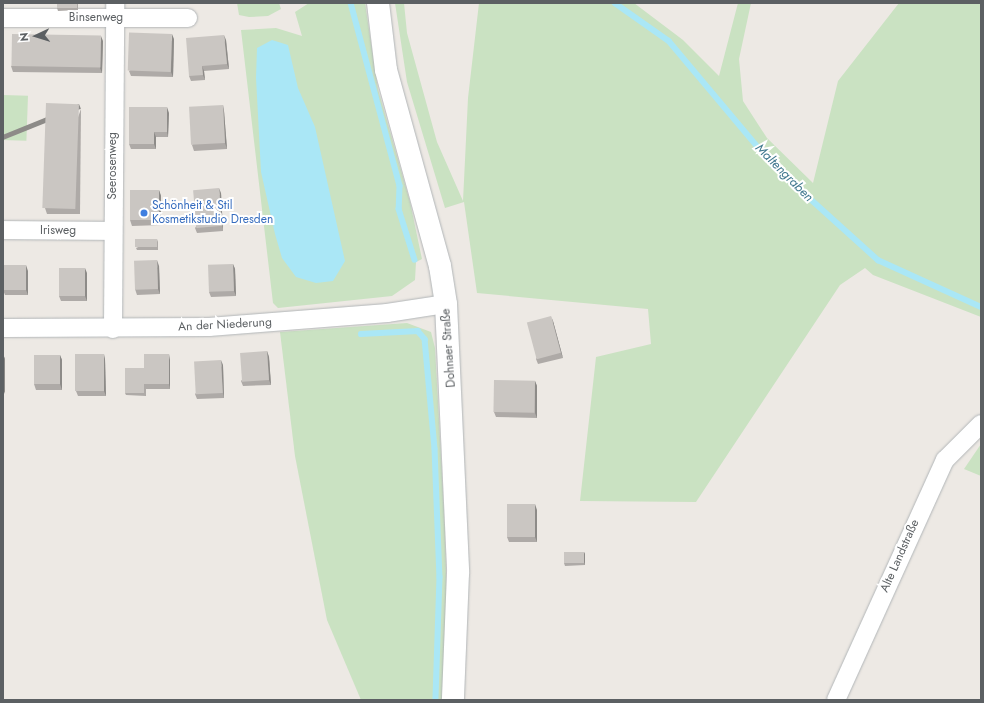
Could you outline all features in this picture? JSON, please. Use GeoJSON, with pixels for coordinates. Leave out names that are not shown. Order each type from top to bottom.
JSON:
{"type":"FeatureCollection","features":[{"type":"Feature","properties":{"kind":"main road","name":"Dohnaer Straße"},"geometry":{"type":"LineString","coordinates":[[378,3],[386,70],[436,250],[446,304],[458,565],[453,700]]}},
{"type":"Feature","properties":{"kind":"street","name":"Binsenweg"},"geometry":{"type":"LineString","coordinates":[[3,18],[115,10],[188,18]]}},
{"type":"Feature","properties":{"kind":"street","name":"Seerosenweg"},"geometry":{"type":"LineString","coordinates":[[113,328],[115,10]]}},
{"type":"Feature","properties":{"kind":"street","name":"Irisweg"},"geometry":{"type":"LineString","coordinates":[[3,230],[113,231]]}},
{"type":"Feature","properties":{"kind":"street","name":"An der Niederung"},"geometry":{"type":"LineString","coordinates":[[3,328],[224,326],[387,313],[446,304]]}},
{"type":"Feature","properties":{"kind":"street","name":"Alte Landstraße"},"geometry":{"type":"LineString","coordinates":[[836,700],[945,460],[981,424]]}},
{"type":"Feature","properties":{"kind":"green space"},"geometry":{"type":"Polygon","coordinates":[[[237,3],[279,3],[281,9],[268,16],[249,17],[239,15],[237,3]]]}},
{"type":"Feature","properties":{"kind":"green space"},"geometry":{"type":"Polygon","coordinates":[[[309,3],[365,3],[378,89],[410,202],[422,259],[416,262],[415,280],[392,296],[278,308],[273,303],[241,30],[276,28],[302,36],[295,12],[309,3]]]}},
{"type":"Feature","properties":{"kind":"green space"},"geometry":{"type":"Polygon","coordinates":[[[395,3],[404,3],[407,33],[437,142],[463,201],[468,98],[479,3],[634,3],[683,40],[719,76],[738,3],[751,3],[739,59],[743,101],[767,138],[813,183],[838,81],[899,3],[981,3],[981,317],[873,275],[865,268],[840,285],[696,502],[580,501],[596,357],[651,344],[648,309],[477,293],[464,202],[445,208],[407,82],[395,3]]]}},
{"type":"Feature","properties":{"kind":"green space"},"geometry":{"type":"Polygon","coordinates":[[[3,95],[28,96],[26,141],[3,140],[3,95]]]}},
{"type":"Feature","properties":{"kind":"green space"},"geometry":{"type":"Polygon","coordinates":[[[407,323],[431,332],[435,348],[445,528],[447,622],[442,700],[361,700],[327,620],[295,456],[280,332],[407,323]]]}},
{"type":"Feature","properties":{"kind":"green space"},"geometry":{"type":"Polygon","coordinates":[[[981,444],[981,476],[964,469],[981,444]]]}},
{"type":"Feature","properties":{"kind":"water"},"geometry":{"type":"Polygon","coordinates":[[[272,40],[288,45],[298,88],[315,127],[345,261],[333,281],[316,283],[296,277],[282,258],[275,234],[261,172],[256,78],[257,48],[272,40]]]}},
{"type":"Feature","properties":{"kind":"building"},"geometry":{"type":"Polygon","coordinates":[[[57,3],[77,3],[77,8],[57,8],[57,3]]]}},
{"type":"Feature","properties":{"kind":"building"},"geometry":{"type":"Polygon","coordinates":[[[129,32],[172,34],[171,72],[128,70],[129,32]]]}},
{"type":"Feature","properties":{"kind":"building"},"geometry":{"type":"Polygon","coordinates":[[[12,34],[101,36],[100,68],[11,66],[12,34]]]}},
{"type":"Feature","properties":{"kind":"building"},"geometry":{"type":"Polygon","coordinates":[[[224,35],[227,64],[202,66],[203,75],[189,76],[186,38],[224,35]]]}},
{"type":"Feature","properties":{"kind":"building"},"geometry":{"type":"Polygon","coordinates":[[[46,103],[79,104],[75,209],[42,208],[46,103]]]}},
{"type":"Feature","properties":{"kind":"building"},"geometry":{"type":"Polygon","coordinates":[[[223,105],[225,143],[191,145],[189,107],[223,105]]]}},
{"type":"Feature","properties":{"kind":"building"},"geometry":{"type":"Polygon","coordinates":[[[129,107],[167,107],[167,132],[154,132],[154,144],[129,144],[129,107]]]}},
{"type":"Feature","properties":{"kind":"building"},"geometry":{"type":"Polygon","coordinates":[[[219,188],[222,226],[196,228],[193,190],[219,188]]]}},
{"type":"Feature","properties":{"kind":"building"},"geometry":{"type":"Polygon","coordinates":[[[130,190],[159,190],[159,220],[130,220],[130,190]]]}},
{"type":"Feature","properties":{"kind":"building"},"geometry":{"type":"Polygon","coordinates":[[[135,239],[157,239],[157,247],[135,247],[135,239]]]}},
{"type":"Feature","properties":{"kind":"building"},"geometry":{"type":"Polygon","coordinates":[[[157,260],[158,289],[135,290],[134,261],[157,260]]]}},
{"type":"Feature","properties":{"kind":"building"},"geometry":{"type":"Polygon","coordinates":[[[233,264],[234,291],[209,292],[208,265],[233,264]]]}},
{"type":"Feature","properties":{"kind":"building"},"geometry":{"type":"Polygon","coordinates":[[[3,265],[26,265],[26,290],[3,290],[3,265]]]}},
{"type":"Feature","properties":{"kind":"building"},"geometry":{"type":"Polygon","coordinates":[[[59,268],[85,268],[85,296],[59,296],[59,268]]]}},
{"type":"Feature","properties":{"kind":"building"},"geometry":{"type":"Polygon","coordinates":[[[551,316],[561,353],[537,359],[527,322],[551,316]]]}},
{"type":"Feature","properties":{"kind":"building"},"geometry":{"type":"Polygon","coordinates":[[[267,351],[269,380],[242,382],[240,353],[267,351]]]}},
{"type":"Feature","properties":{"kind":"building"},"geometry":{"type":"Polygon","coordinates":[[[75,354],[104,354],[104,391],[75,391],[75,354]]]}},
{"type":"Feature","properties":{"kind":"building"},"geometry":{"type":"Polygon","coordinates":[[[144,354],[169,354],[169,384],[144,384],[144,354]]]}},
{"type":"Feature","properties":{"kind":"building"},"geometry":{"type":"Polygon","coordinates":[[[34,355],[60,355],[60,384],[34,384],[34,355]]]}},
{"type":"Feature","properties":{"kind":"building"},"geometry":{"type":"Polygon","coordinates":[[[221,360],[223,393],[196,394],[194,361],[221,360]]]}},
{"type":"Feature","properties":{"kind":"building"},"geometry":{"type":"Polygon","coordinates":[[[125,368],[144,368],[144,393],[125,393],[125,368]]]}},
{"type":"Feature","properties":{"kind":"building"},"geometry":{"type":"Polygon","coordinates":[[[494,380],[535,381],[534,413],[493,412],[494,380]]]}},
{"type":"Feature","properties":{"kind":"building"},"geometry":{"type":"Polygon","coordinates":[[[507,504],[535,504],[535,537],[507,537],[507,504]]]}},
{"type":"Feature","properties":{"kind":"building"},"geometry":{"type":"Polygon","coordinates":[[[564,552],[584,552],[584,563],[564,563],[564,552]]]}},
{"type":"Feature","properties":{"kind":"waterway"},"geometry":{"type":"LineString","coordinates":[[351,3],[400,186],[399,209],[415,260]]}},
{"type":"Feature","properties":{"kind":"waterway","name":"Maltengraben"},"geometry":{"type":"LineString","coordinates":[[615,3],[669,41],[773,165],[878,260],[981,307]]}},
{"type":"Feature","properties":{"kind":"waterway"},"geometry":{"type":"LineString","coordinates":[[361,334],[418,331],[425,339],[435,449],[440,577],[436,700]]}},
{"type":"Feature","properties":{"kind":"place","name":"Schönheit & Stil Kosmetikstudio Dresden"},"geometry":{"type":"Point","coordinates":[144,213]}}]}
